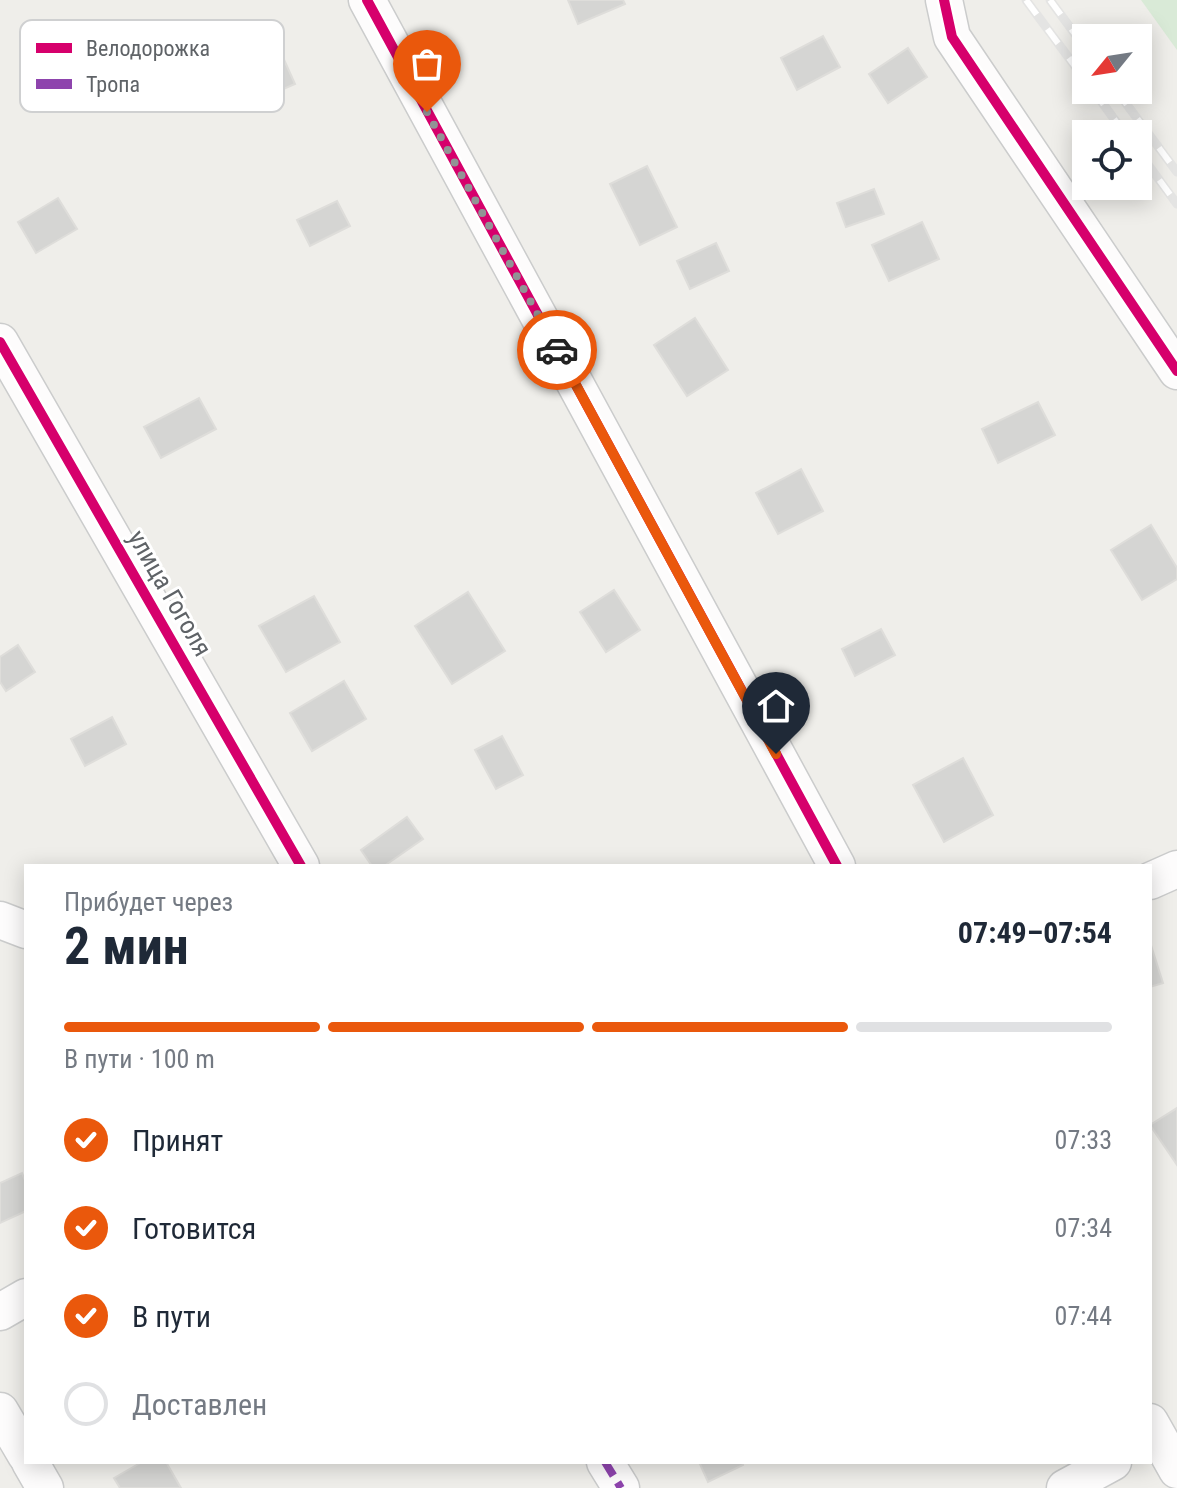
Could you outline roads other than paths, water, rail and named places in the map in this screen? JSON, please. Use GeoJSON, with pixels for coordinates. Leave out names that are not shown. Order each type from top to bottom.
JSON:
{"type":"FeatureCollection","features":[{"type":"Feature","properties":{"kind":"street"},"geometry":{"type":"LineString","coordinates":[[367,0],[836,864]]}},
{"type":"Feature","properties":{"kind":"street"},"geometry":{"type":"LineString","coordinates":[[944,0],[952,37],[1177,371]]}},
{"type":"Feature","properties":{"kind":"street","name":"улица Гоголя"},"geometry":{"type":"LineString","coordinates":[[0,342],[300,864]]}},
{"type":"Feature","properties":{"kind":"street"},"geometry":{"type":"LineString","coordinates":[[1152,880],[1177,869]]}},
{"type":"Feature","properties":{"kind":"street"},"geometry":{"type":"LineString","coordinates":[[0,920],[24,929]]}},
{"type":"Feature","properties":{"kind":"street"},"geometry":{"type":"LineString","coordinates":[[0,1312],[24,1298]]}},
{"type":"Feature","properties":{"kind":"street"},"geometry":{"type":"LineString","coordinates":[[0,1411],[24,1452]]}},
{"type":"Feature","properties":{"kind":"street"},"geometry":{"type":"LineString","coordinates":[[1153,1434],[1177,1470]]}},
{"type":"Feature","properties":{"kind":"street"},"geometry":{"type":"LineString","coordinates":[[31,1464],[45,1488]]}},
{"type":"Feature","properties":{"kind":"street"},"geometry":{"type":"LineString","coordinates":[[606,1464],[621,1488]]}},
{"type":"Feature","properties":{"kind":"street"},"geometry":{"type":"LineString","coordinates":[[1065,1488],[1109,1464]]}},
{"type":"Feature","properties":{"kind":"railway"},"geometry":{"type":"LineString","coordinates":[[1026,0],[1072,62]]}},
{"type":"Feature","properties":{"kind":"railway"},"geometry":{"type":"LineString","coordinates":[[1050,0],[1072,30]]}},
{"type":"Feature","properties":{"kind":"railway"},"geometry":{"type":"LineString","coordinates":[[1103,104],[1115,120]]}},
{"type":"Feature","properties":{"kind":"railway"},"geometry":{"type":"LineString","coordinates":[[1126,104],[1177,172]]}},
{"type":"Feature","properties":{"kind":"railway"},"geometry":{"type":"LineString","coordinates":[[1152,170],[1177,204]]}}]}
